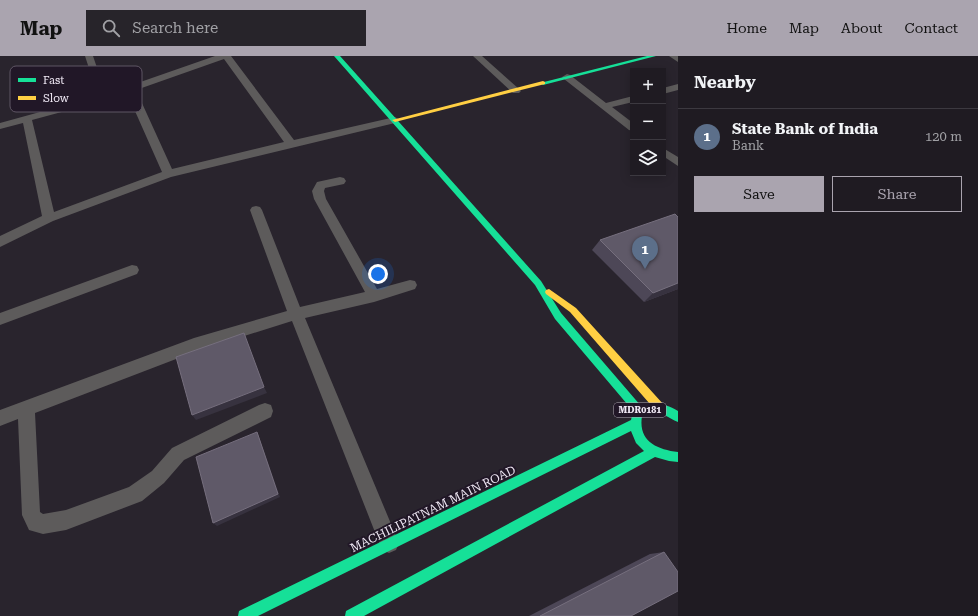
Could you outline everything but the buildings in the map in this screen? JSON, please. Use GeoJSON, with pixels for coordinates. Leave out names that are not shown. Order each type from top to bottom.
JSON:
{"type":"FeatureCollection","features":[{"type":"Feature","properties":{"kind":"main road","name":"MDR0181"},"geometry":{"type":"LineString","coordinates":[[337,56],[538,283],[558,316],[639,411]]}},
{"type":"Feature","properties":{"kind":"main road"},"geometry":{"type":"LineString","coordinates":[[395,120],[653,56]]}},
{"type":"Feature","properties":{"kind":"main road","name":"MDR0181"},"geometry":{"type":"LineString","coordinates":[[538,283],[573,310],[663,409],[678,417]]}},
{"type":"Feature","properties":{"kind":"main road"},"geometry":{"type":"LineString","coordinates":[[663,409],[678,404]]}},
{"type":"Feature","properties":{"kind":"main road","name":"MDR0181"},"geometry":{"type":"LineString","coordinates":[[663,409],[648,407],[639,411],[635,418],[634,424],[640,438],[654,452],[674,458],[678,467]]}},
{"type":"Feature","properties":{"kind":"main road","name":"MACHILIPATNAM MAIN ROAD"},"geometry":{"type":"LineString","coordinates":[[244,616],[634,424]]}},
{"type":"Feature","properties":{"kind":"main road"},"geometry":{"type":"LineString","coordinates":[[351,616],[654,452]]}},
{"type":"Feature","properties":{"kind":"street"},"geometry":{"type":"LineString","coordinates":[[89,56],[93,66]]}},
{"type":"Feature","properties":{"kind":"street"},"geometry":{"type":"LineString","coordinates":[[142,84],[225,56],[291,144]]}},
{"type":"Feature","properties":{"kind":"street"},"geometry":{"type":"LineString","coordinates":[[477,56],[516,90]]}},
{"type":"Feature","properties":{"kind":"street"},"geometry":{"type":"LineString","coordinates":[[673,56],[678,59]]}},
{"type":"Feature","properties":{"kind":"street"},"geometry":{"type":"LineString","coordinates":[[567,77],[630,126]]}},
{"type":"Feature","properties":{"kind":"street"},"geometry":{"type":"LineString","coordinates":[[666,90],[678,87]]}},
{"type":"Feature","properties":{"kind":"street"},"geometry":{"type":"LineString","coordinates":[[605,106],[630,100]]}},
{"type":"Feature","properties":{"kind":"street"},"geometry":{"type":"LineString","coordinates":[[0,126],[53,112]]}},
{"type":"Feature","properties":{"kind":"street"},"geometry":{"type":"LineString","coordinates":[[141,112],[168,174]]}},
{"type":"Feature","properties":{"kind":"street"},"geometry":{"type":"LineString","coordinates":[[27,119],[48,218]]}},
{"type":"Feature","properties":{"kind":"street"},"geometry":{"type":"LineString","coordinates":[[0,242],[48,218],[168,174],[395,120]]}},
{"type":"Feature","properties":{"kind":"street"},"geometry":{"type":"LineString","coordinates":[[666,153],[678,162]]}},
{"type":"Feature","properties":{"kind":"street"},"geometry":{"type":"LineString","coordinates":[[340,180],[321,185],[318,191],[320,200],[374,296]]}},
{"type":"Feature","properties":{"kind":"street"},"geometry":{"type":"LineString","coordinates":[[256,210],[296,314],[389,544]]}},
{"type":"Feature","properties":{"kind":"street"},"geometry":{"type":"LineString","coordinates":[[0,319],[132,270]]}},
{"type":"Feature","properties":{"kind":"street"},"geometry":{"type":"LineString","coordinates":[[0,418],[194,345],[296,314],[374,296],[410,285]]}},
{"type":"Feature","properties":{"kind":"street"},"geometry":{"type":"LineString","coordinates":[[26,408],[31,515],[36,523],[43,524],[66,520],[135,494],[158,477],[169,462],[178,454],[266,411]]}},
{"type":"Feature","properties":{"kind":"traffic: fast"},"geometry":{"type":"LineString","coordinates":[[337,56],[538,283],[558,316],[639,411]]}},
{"type":"Feature","properties":{"kind":"traffic: fast"},"geometry":{"type":"LineString","coordinates":[[543,83],[653,56]]}},
{"type":"Feature","properties":{"kind":"traffic: fast"},"geometry":{"type":"LineString","coordinates":[[678,417],[663,409],[647,408],[637,413],[635,423],[640,439],[645,445],[660,454],[678,457]]}},
{"type":"Feature","properties":{"kind":"traffic: fast"},"geometry":{"type":"LineString","coordinates":[[244,616],[634,424]]}},
{"type":"Feature","properties":{"kind":"traffic: fast"},"geometry":{"type":"LineString","coordinates":[[351,616],[653,452]]}},
{"type":"Feature","properties":{"kind":"traffic: slow"},"geometry":{"type":"LineString","coordinates":[[395,120],[543,83]]}},
{"type":"Feature","properties":{"kind":"traffic: slow"},"geometry":{"type":"LineString","coordinates":[[549,292],[573,310],[660,408]]}},
{"type":"Feature","properties":{"kind":"place","name":"State Bank of India"},"geometry":{"type":"Point","coordinates":[645,269]}}]}
